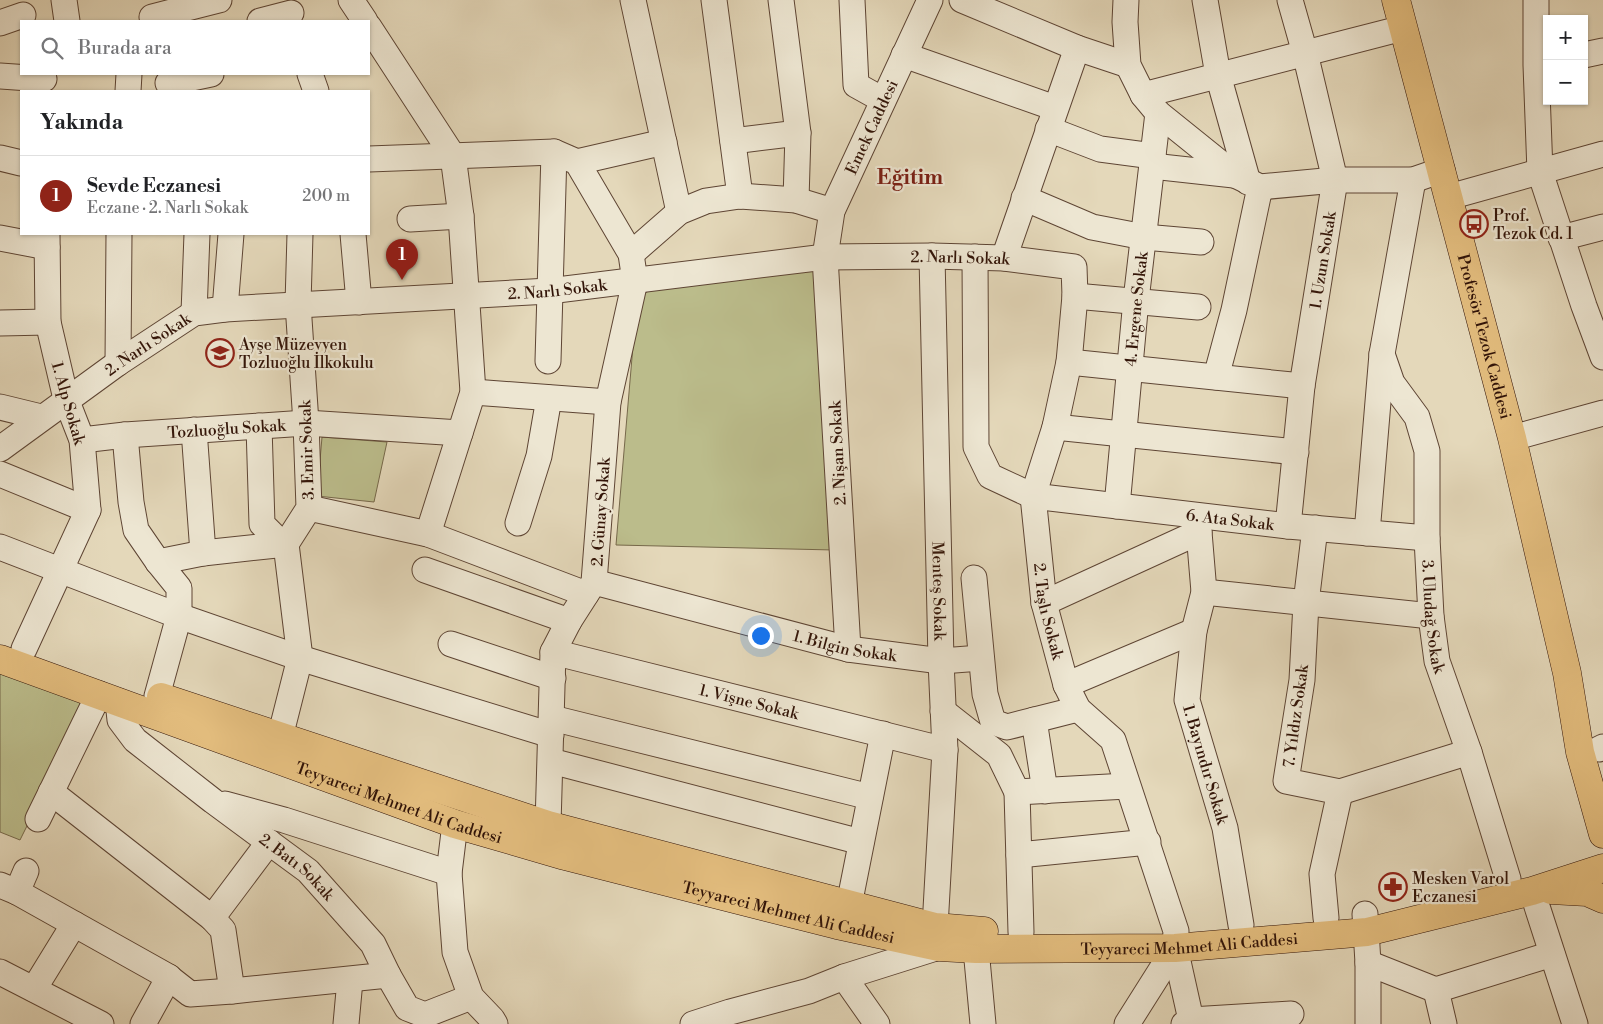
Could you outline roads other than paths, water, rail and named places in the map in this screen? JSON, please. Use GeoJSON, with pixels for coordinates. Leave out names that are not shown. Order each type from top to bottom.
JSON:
{"type":"FeatureCollection","features":[{"type":"Feature","properties":{"kind":"main road","name":"Profesör Tezok Caddesi"},"geometry":{"type":"LineString","coordinates":[[1396,0],[1512,438],[1567,673]]}},
{"type":"Feature","properties":{"kind":"main road","name":"Teyyareci Mehmet Ali Caddesi"},"geometry":{"type":"LineString","coordinates":[[8,650],[158,696],[548,826],[849,905],[976,949],[1176,940],[1366,923],[1520,885],[1603,868]]}},
{"type":"Feature","properties":{"kind":"main road","name":"Teyyareci Mehmet Ali Caddesi"},"geometry":{"type":"LineString","coordinates":[[8,650],[108,697],[454,824],[565,856],[836,925],[937,937],[969,930],[1176,940],[1242,925],[1326,918],[1366,923]]}},
{"type":"Feature","properties":{"kind":"main road"},"geometry":{"type":"LineString","coordinates":[[1567,673],[1602,754]]}},
{"type":"Feature","properties":{"kind":"main road"},"geometry":{"type":"LineString","coordinates":[[1567,673],[1580,752],[1603,834]]}},
{"type":"Feature","properties":{"kind":"main road","name":"Teyyareci Mehmet Ali Caddesi"},"geometry":{"type":"LineString","coordinates":[[1520,885],[1603,849]]}},
{"type":"Feature","properties":{"kind":"main road"},"geometry":{"type":"LineString","coordinates":[[1520,885],[1586,892],[1603,899]]}},
{"type":"Feature","properties":{"kind":"street"},"geometry":{"type":"LineString","coordinates":[[64,0],[67,20]]}},
{"type":"Feature","properties":{"kind":"street"},"geometry":{"type":"LineString","coordinates":[[151,13],[219,0]]}},
{"type":"Feature","properties":{"kind":"street"},"geometry":{"type":"LineString","coordinates":[[351,0],[364,20]]}},
{"type":"Feature","properties":{"kind":"street"},"geometry":{"type":"LineString","coordinates":[[633,0],[679,212]]}},
{"type":"Feature","properties":{"kind":"street"},"geometry":{"type":"LineString","coordinates":[[714,0],[740,196]]}},
{"type":"Feature","properties":{"kind":"street"},"geometry":{"type":"LineString","coordinates":[[781,0],[798,132],[796,200]]}},
{"type":"Feature","properties":{"kind":"street"},"geometry":{"type":"LineString","coordinates":[[852,0],[856,86],[883,100]]}},
{"type":"Feature","properties":{"kind":"street","name":"Emek Caddesi"},"geometry":{"type":"LineString","coordinates":[[825,256],[832,211],[930,0]]}},
{"type":"Feature","properties":{"kind":"street"},"geometry":{"type":"LineString","coordinates":[[962,0],[993,6],[1077,48],[1128,65]]}},
{"type":"Feature","properties":{"kind":"street"},"geometry":{"type":"LineString","coordinates":[[1126,0],[1125,22],[1128,65],[1151,104],[1248,181]]}},
{"type":"Feature","properties":{"kind":"street"},"geometry":{"type":"LineString","coordinates":[[1205,0],[1218,75],[1248,181],[1234,310],[1216,377]]}},
{"type":"Feature","properties":{"kind":"street","name":"1. Uzun Sokak"},"geometry":{"type":"LineString","coordinates":[[1288,526],[1302,386],[1335,180],[1290,0]]}},
{"type":"Feature","properties":{"kind":"street"},"geometry":{"type":"LineString","coordinates":[[1536,0],[1541,64],[1540,172],[1561,238],[1594,303],[1603,357]]}},
{"type":"Feature","properties":{"kind":"street"},"geometry":{"type":"LineString","coordinates":[[263,20],[290,12]]}},
{"type":"Feature","properties":{"kind":"street"},"geometry":{"type":"LineString","coordinates":[[1151,104],[1218,75],[1404,28]]}},
{"type":"Feature","properties":{"kind":"street"},"geometry":{"type":"LineString","coordinates":[[370,29],[453,156],[461,216],[473,392],[428,534]]}},
{"type":"Feature","properties":{"kind":"street"},"geometry":{"type":"LineString","coordinates":[[1004,258],[1077,48]]}},
{"type":"Feature","properties":{"kind":"street"},"geometry":{"type":"LineString","coordinates":[[1588,54],[1603,51]]}},
{"type":"Feature","properties":{"kind":"street"},"geometry":{"type":"LineString","coordinates":[[904,55],[1051,119],[1100,149],[1153,161],[1248,181],[1413,180],[1442,170]]}},
{"type":"Feature","properties":{"kind":"street"},"geometry":{"type":"LineString","coordinates":[[128,90],[129,75]]}},
{"type":"Feature","properties":{"kind":"street"},"geometry":{"type":"LineString","coordinates":[[168,83],[206,75]]}},
{"type":"Feature","properties":{"kind":"street"},"geometry":{"type":"LineString","coordinates":[[310,75],[316,90]]}},
{"type":"Feature","properties":{"kind":"street"},"geometry":{"type":"LineString","coordinates":[[0,76],[44,81]]}},
{"type":"Feature","properties":{"kind":"street","name":"4. Ergene Sokak"},"geometry":{"type":"LineString","coordinates":[[1117,506],[1136,300],[1153,161],[1151,104]]}},
{"type":"Feature","properties":{"kind":"street"},"geometry":{"type":"LineString","coordinates":[[733,141],[798,132]]}},
{"type":"Feature","properties":{"kind":"street"},"geometry":{"type":"LineString","coordinates":[[577,162],[664,142]]}},
{"type":"Feature","properties":{"kind":"street"},"geometry":{"type":"LineString","coordinates":[[548,361],[554,152]]}},
{"type":"Feature","properties":{"kind":"street"},"geometry":{"type":"LineString","coordinates":[[370,159],[554,152],[577,162],[631,254],[635,281]]}},
{"type":"Feature","properties":{"kind":"street"},"geometry":{"type":"LineString","coordinates":[[1448,197],[1603,154]]}},
{"type":"Feature","properties":{"kind":"street"},"geometry":{"type":"LineString","coordinates":[[0,158],[20,163]]}},
{"type":"Feature","properties":{"kind":"street"},"geometry":{"type":"LineString","coordinates":[[1367,533],[1382,354],[1413,180]]}},
{"type":"Feature","properties":{"kind":"street"},"geometry":{"type":"LineString","coordinates":[[631,254],[679,212],[706,201],[740,196],[796,200],[832,211]]}},
{"type":"Feature","properties":{"kind":"street"},"geometry":{"type":"LineString","coordinates":[[1024,198],[1092,228],[1144,237],[1201,242]]}},
{"type":"Feature","properties":{"kind":"street"},"geometry":{"type":"LineString","coordinates":[[410,220],[461,216]]}},
{"type":"Feature","properties":{"kind":"street"},"geometry":{"type":"LineString","coordinates":[[1561,238],[1603,227]]}},
{"type":"Feature","properties":{"kind":"street"},"geometry":{"type":"LineString","coordinates":[[118,363],[119,235]]}},
{"type":"Feature","properties":{"kind":"street"},"geometry":{"type":"LineString","coordinates":[[194,235],[194,313]]}},
{"type":"Feature","properties":{"kind":"street"},"geometry":{"type":"LineString","coordinates":[[224,309],[231,235]]}},
{"type":"Feature","properties":{"kind":"street","name":"3. Emir Sokak"},"geometry":{"type":"LineString","coordinates":[[286,544],[309,508],[306,423],[298,304],[300,235]]}},
{"type":"Feature","properties":{"kind":"street"},"geometry":{"type":"LineString","coordinates":[[353,235],[358,302]]}},
{"type":"Feature","properties":{"kind":"street"},"geometry":{"type":"LineString","coordinates":[[0,238],[47,240]]}},
{"type":"Feature","properties":{"kind":"street","name":"1. Alp Sokak"},"geometry":{"type":"LineString","coordinates":[[8,650],[60,571],[88,510],[82,440],[66,399],[48,322],[47,240]]}},
{"type":"Feature","properties":{"kind":"street","name":"2. Narlı Sokak"},"geometry":{"type":"LineString","coordinates":[[0,449],[66,399],[194,313],[298,304],[549,291],[825,256],[1004,258],[1074,267]]}},
{"type":"Feature","properties":{"kind":"street","name":"2. Nişan Sokak"},"geometry":{"type":"LineString","coordinates":[[825,256],[848,649]]}},
{"type":"Feature","properties":{"kind":"street","name":"Menteş Sokak"},"geometry":{"type":"LineString","coordinates":[[932,256],[941,661],[946,750],[937,937]]}},
{"type":"Feature","properties":{"kind":"street","name":"6. Ata Sokak"},"geometry":{"type":"LineString","coordinates":[[975,257],[976,447],[990,476],[1033,496],[1117,506],[1196,524],[1288,526],[1427,538]]}},
{"type":"Feature","properties":{"kind":"street","name":"2. Taşlı Sokak"},"geometry":{"type":"LineString","coordinates":[[1074,267],[1075,296],[1069,362],[1055,427],[1033,496],[1044,604],[1066,684],[1078,709],[1113,740],[1148,842],[1176,940],[1190,1023]]}},
{"type":"Feature","properties":{"kind":"street","name":"2. Günay Sokak"},"geometry":{"type":"LineString","coordinates":[[548,826],[554,652],[569,621],[590,588],[608,402],[635,281]]}},
{"type":"Feature","properties":{"kind":"street"},"geometry":{"type":"LineString","coordinates":[[1075,296],[1198,307]]}},
{"type":"Feature","properties":{"kind":"street"},"geometry":{"type":"LineString","coordinates":[[0,323],[48,322]]}},
{"type":"Feature","properties":{"kind":"street","name":"3. Uludağ Sokak"},"geometry":{"type":"LineString","coordinates":[[1382,354],[1392,382],[1417,417],[1427,451],[1427,538],[1431,616],[1437,661],[1469,752],[1520,885],[1552,954],[1575,1024]]}},
{"type":"Feature","properties":{"kind":"street"},"geometry":{"type":"LineString","coordinates":[[1069,362],[1302,386]]}},
{"type":"Feature","properties":{"kind":"street"},"geometry":{"type":"LineString","coordinates":[[473,392],[608,402]]}},
{"type":"Feature","properties":{"kind":"street"},"geometry":{"type":"LineString","coordinates":[[518,523],[539,456],[549,398]]}},
{"type":"Feature","properties":{"kind":"street"},"geometry":{"type":"LineString","coordinates":[[0,407],[41,417]]}},
{"type":"Feature","properties":{"kind":"street"},"geometry":{"type":"LineString","coordinates":[[1512,438],[1603,413]]}},
{"type":"Feature","properties":{"kind":"street","name":"Tozluoğlu Sokak"},"geometry":{"type":"LineString","coordinates":[[82,440],[125,435],[306,423],[460,433]]}},
{"type":"Feature","properties":{"kind":"street"},"geometry":{"type":"LineString","coordinates":[[259,426],[262,524],[275,537],[286,544]]}},
{"type":"Feature","properties":{"kind":"street"},"geometry":{"type":"LineString","coordinates":[[1055,427],[1296,452]]}},
{"type":"Feature","properties":{"kind":"street"},"geometry":{"type":"LineString","coordinates":[[194,430],[203,552]]}},
{"type":"Feature","properties":{"kind":"street"},"geometry":{"type":"LineString","coordinates":[[125,435],[131,502],[136,530],[179,588],[179,616],[158,696]]}},
{"type":"Feature","properties":{"kind":"street"},"geometry":{"type":"LineString","coordinates":[[0,474],[88,510]]}},
{"type":"Feature","properties":{"kind":"street","name":"1. Bilgin Sokak"},"geometry":{"type":"LineString","coordinates":[[309,508],[428,534],[590,588],[848,649],[941,661],[981,658]]}},
{"type":"Feature","properties":{"kind":"street"},"geometry":{"type":"LineString","coordinates":[[1044,604],[1196,524]]}},
{"type":"Feature","properties":{"kind":"street","name":"1. Bayındır Sokak"},"geometry":{"type":"LineString","coordinates":[[1196,524],[1204,592],[1194,631],[1187,700],[1225,828],[1242,925]]}},
{"type":"Feature","properties":{"kind":"street","name":"7. Yıldız Sokak"},"geometry":{"type":"LineString","coordinates":[[1315,528],[1306,603],[1302,680],[1286,781],[1340,792]]}},
{"type":"Feature","properties":{"kind":"street"},"geometry":{"type":"LineString","coordinates":[[158,562],[203,552],[286,544]]}},
{"type":"Feature","properties":{"kind":"street"},"geometry":{"type":"LineString","coordinates":[[280,737],[300,658],[286,544]]}},
{"type":"Feature","properties":{"kind":"street"},"geometry":{"type":"LineString","coordinates":[[0,547],[179,616],[300,658],[551,726],[870,797]]}},
{"type":"Feature","properties":{"kind":"street"},"geometry":{"type":"LineString","coordinates":[[425,570],[569,621]]}},
{"type":"Feature","properties":{"kind":"street"},"geometry":{"type":"LineString","coordinates":[[974,578],[985,694],[993,722],[1007,728],[1078,709]]}},
{"type":"Feature","properties":{"kind":"street"},"geometry":{"type":"LineString","coordinates":[[1204,592],[1431,616]]}},
{"type":"Feature","properties":{"kind":"street"},"geometry":{"type":"LineString","coordinates":[[1066,684],[1194,631]]}},
{"type":"Feature","properties":{"kind":"street"},"geometry":{"type":"LineString","coordinates":[[451,644],[554,678]]}},
{"type":"Feature","properties":{"kind":"street","name":"1. Vişne Sokak"},"geometry":{"type":"LineString","coordinates":[[554,652],[946,750]]}},
{"type":"Feature","properties":{"kind":"street"},"geometry":{"type":"LineString","coordinates":[[38,819],[108,697]]}},
{"type":"Feature","properties":{"kind":"street","name":"2. Batı Sokak"},"geometry":{"type":"LineString","coordinates":[[108,697],[120,720],[135,740],[213,801],[308,871],[373,944],[407,1008],[426,1020],[471,997]]}},
{"type":"Feature","properties":{"kind":"street"},"geometry":{"type":"LineString","coordinates":[[943,711],[999,755],[1017,792],[1021,932]]}},
{"type":"Feature","properties":{"kind":"street"},"geometry":{"type":"LineString","coordinates":[[1034,720],[1045,791]]}},
{"type":"Feature","properties":{"kind":"street"},"geometry":{"type":"LineString","coordinates":[[849,905],[884,734]]}},
{"type":"Feature","properties":{"kind":"street"},"geometry":{"type":"LineString","coordinates":[[1326,918],[1322,874],[1340,792],[1469,752]]}},
{"type":"Feature","properties":{"kind":"street"},"geometry":{"type":"LineString","coordinates":[[550,761],[861,842]]}},
{"type":"Feature","properties":{"kind":"street"},"geometry":{"type":"LineString","coordinates":[[1017,792],[1128,786]]}},
{"type":"Feature","properties":{"kind":"street"},"geometry":{"type":"LineString","coordinates":[[52,792],[212,918],[223,930],[232,991]]}},
{"type":"Feature","properties":{"kind":"street"},"geometry":{"type":"LineString","coordinates":[[213,801],[284,820],[449,873]]}},
{"type":"Feature","properties":{"kind":"street"},"geometry":{"type":"LineString","coordinates":[[454,824],[449,873],[454,952],[471,997],[495,1024]]}},
{"type":"Feature","properties":{"kind":"street"},"geometry":{"type":"LineString","coordinates":[[212,918],[269,842]]}},
{"type":"Feature","properties":{"kind":"street"},"geometry":{"type":"LineString","coordinates":[[1019,855],[1148,842]]}},
{"type":"Feature","properties":{"kind":"street"},"geometry":{"type":"LineString","coordinates":[[14,883],[74,924],[169,977],[190,994],[388,975]]}},
{"type":"Feature","properties":{"kind":"street"},"geometry":{"type":"LineString","coordinates":[[1366,923],[1368,1024]]}},
{"type":"Feature","properties":{"kind":"street"},"geometry":{"type":"LineString","coordinates":[[34,989],[74,924]]}},
{"type":"Feature","properties":{"kind":"street"},"geometry":{"type":"LineString","coordinates":[[694,1024],[732,1018],[809,991],[937,937]]}},
{"type":"Feature","properties":{"kind":"street"},"geometry":{"type":"LineString","coordinates":[[1128,1024],[1176,940]]}},
{"type":"Feature","properties":{"kind":"street"},"geometry":{"type":"LineString","coordinates":[[976,949],[983,1024]]}},
{"type":"Feature","properties":{"kind":"street"},"geometry":{"type":"LineString","coordinates":[[1368,962],[1436,990],[1552,954]]}},
{"type":"Feature","properties":{"kind":"street"},"geometry":{"type":"LineString","coordinates":[[0,972],[101,1024]]}},
{"type":"Feature","properties":{"kind":"street"},"geometry":{"type":"LineString","coordinates":[[143,1024],[169,977]]}},
{"type":"Feature","properties":{"kind":"street"},"geometry":{"type":"LineString","coordinates":[[844,977],[877,1024]]}},
{"type":"Feature","properties":{"kind":"street"},"geometry":{"type":"LineString","coordinates":[[346,1024],[350,980]]}},
{"type":"Feature","properties":{"kind":"street"},"geometry":{"type":"LineString","coordinates":[[1436,990],[1444,1024]]}},
{"type":"Feature","properties":{"kind":"street"},"geometry":{"type":"LineString","coordinates":[[1190,1023],[1291,1014]]}},
{"type":"Feature","properties":{"kind":"place","name":"Prof. Tezok Cd. 1"},"geometry":{"type":"Point","coordinates":[1474,224]}},
{"type":"Feature","properties":{"kind":"place","name":"Sevde Eczanesi"},"geometry":{"type":"Point","coordinates":[402,280]}},
{"type":"Feature","properties":{"kind":"place","name":"Ayşe Müzeyyen Tozluoğlu İlkokulu"},"geometry":{"type":"Point","coordinates":[220,353]}},
{"type":"Feature","properties":{"kind":"place","name":"Mesken Varol Eczanesi"},"geometry":{"type":"Point","coordinates":[1393,887]}},
{"type":"Feature","properties":{"kind":"district","name":"Eğitim"},"geometry":{"type":"Point","coordinates":[910,177]}}]}
